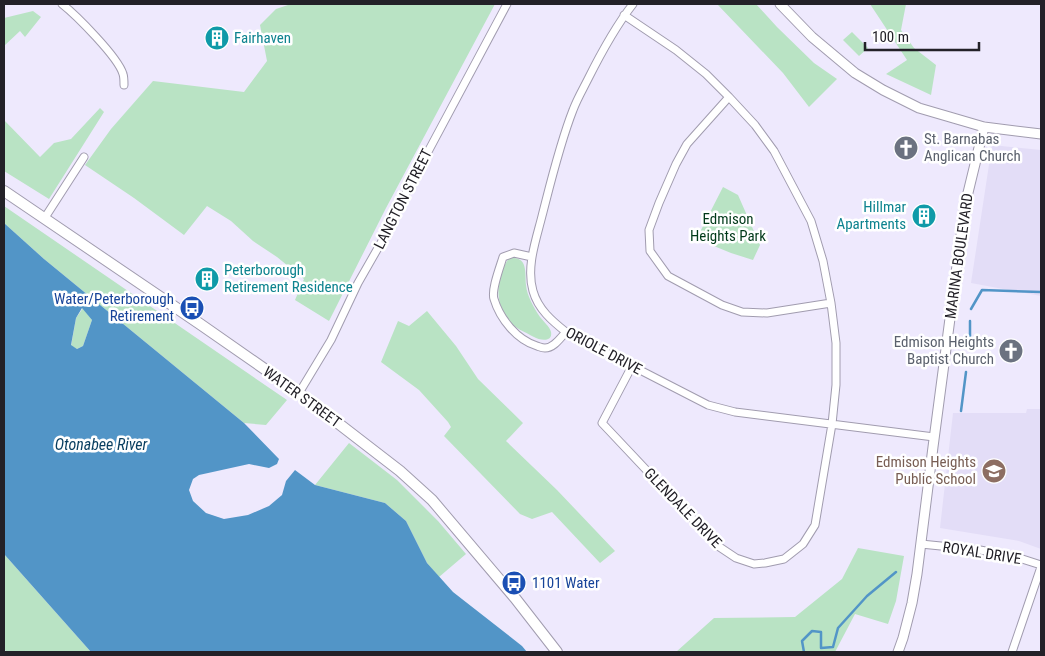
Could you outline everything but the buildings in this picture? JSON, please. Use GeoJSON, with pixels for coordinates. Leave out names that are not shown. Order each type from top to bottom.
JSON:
{"type":"FeatureCollection","features":[{"type":"Feature","properties":{"kind":"main road","name":"WATER STREET"},"geometry":{"type":"LineString","coordinates":[[4,191],[299,393],[400,471],[432,500],[515,598],[557,652]]}},
{"type":"Feature","properties":{"kind":"street"},"geometry":{"type":"LineString","coordinates":[[62,4],[88,28],[114,59],[123,74],[124,85]]}},
{"type":"Feature","properties":{"kind":"street","name":"LANGTON STREET"},"geometry":{"type":"LineString","coordinates":[[299,393],[331,340],[358,283],[386,234],[507,4]]}},
{"type":"Feature","properties":{"kind":"street","name":"ORIOLE DRIVE"},"geometry":{"type":"LineString","coordinates":[[633,4],[604,47],[573,109],[553,174],[532,257],[530,275],[533,292],[540,306],[549,318],[566,332],[708,405],[736,412],[934,438]]}},
{"type":"Feature","properties":{"kind":"street"},"geometry":{"type":"LineString","coordinates":[[780,4],[812,37],[855,73],[919,108],[984,127],[1041,134]]}},
{"type":"Feature","properties":{"kind":"street"},"geometry":{"type":"LineString","coordinates":[[624,15],[676,50],[706,74],[729,97],[755,125],[774,151],[806,211],[811,221],[823,261],[831,303],[836,351],[836,385],[832,424]]}},
{"type":"Feature","properties":{"kind":"street"},"geometry":{"type":"LineString","coordinates":[[729,97],[687,144],[676,164],[649,230],[650,251],[668,276],[722,306],[742,312],[767,313],[831,303]]}},
{"type":"Feature","properties":{"kind":"street","name":"MARINA BOULEVARD"},"geometry":{"type":"LineString","coordinates":[[898,652],[912,603],[921,544],[965,205],[984,127]]}},
{"type":"Feature","properties":{"kind":"street"},"geometry":{"type":"LineString","coordinates":[[44,219],[84,157]]}},
{"type":"Feature","properties":{"kind":"street"},"geometry":{"type":"LineString","coordinates":[[532,257],[514,253],[503,257],[497,273],[493,297],[501,314],[512,330],[529,344],[546,348],[556,344],[566,332]]}},
{"type":"Feature","properties":{"kind":"street","name":"GLENDALE DRIVE"},"geometry":{"type":"LineString","coordinates":[[632,366],[602,423],[718,546],[736,558],[754,564],[784,559],[803,544],[815,525],[832,424]]}},
{"type":"Feature","properties":{"kind":"street","name":"ROYAL DRIVE"},"geometry":{"type":"LineString","coordinates":[[921,544],[980,550],[1013,556],[1041,566]]}},
{"type":"Feature","properties":{"kind":"street"},"geometry":{"type":"LineString","coordinates":[[1012,652],[1041,566]]}},
{"type":"Feature","properties":{"kind":"shaded area"},"geometry":{"type":"Polygon","coordinates":[[[992,145],[1041,150],[1041,296],[971,283],[992,145]]]}},
{"type":"Feature","properties":{"kind":"shaded area","name":"Edmison Heights Public School"},"geometry":{"type":"Polygon","coordinates":[[[1027,409],[1041,409],[1041,549],[1019,541],[940,528],[953,413],[1026,413],[1027,409]]]}},
{"type":"Feature","properties":{"kind":"green space"},"geometry":{"type":"Polygon","coordinates":[[[288,4],[495,4],[386,208],[329,321],[295,300],[304,279],[277,257],[253,241],[231,221],[207,206],[184,235],[85,165],[111,129],[153,81],[244,92],[267,61],[260,25],[276,9],[288,4]]]}},
{"type":"Feature","properties":{"kind":"green space"},"geometry":{"type":"Polygon","coordinates":[[[717,4],[756,4],[814,63],[837,79],[809,107],[783,73],[717,4]]]}},
{"type":"Feature","properties":{"kind":"green space"},"geometry":{"type":"Polygon","coordinates":[[[870,4],[906,4],[901,30],[914,48],[936,65],[931,95],[886,74],[907,60],[870,4]]]}},
{"type":"Feature","properties":{"kind":"green space"},"geometry":{"type":"Polygon","coordinates":[[[33,11],[41,17],[25,37],[20,31],[4,46],[4,18],[33,11]]]}},
{"type":"Feature","properties":{"kind":"green space"},"geometry":{"type":"Polygon","coordinates":[[[852,32],[868,48],[859,56],[843,40],[852,32]]]}},
{"type":"Feature","properties":{"kind":"green space"},"geometry":{"type":"Polygon","coordinates":[[[100,108],[104,112],[49,199],[4,171],[4,120],[40,157],[54,143],[71,139],[100,108]]]}},
{"type":"Feature","properties":{"kind":"green space","name":"Edmison Heights Park"},"geometry":{"type":"Polygon","coordinates":[[[723,187],[738,195],[760,245],[753,260],[709,244],[699,234],[723,187]]]}},
{"type":"Feature","properties":{"kind":"green space"},"geometry":{"type":"Polygon","coordinates":[[[4,206],[287,400],[266,425],[244,423],[44,259],[4,223],[4,206]]]}},
{"type":"Feature","properties":{"kind":"green space"},"geometry":{"type":"Polygon","coordinates":[[[509,258],[520,260],[524,266],[529,298],[551,332],[548,339],[542,340],[520,330],[510,323],[503,313],[498,289],[501,273],[509,258]]]}},
{"type":"Feature","properties":{"kind":"green space"},"geometry":{"type":"Polygon","coordinates":[[[83,308],[92,320],[83,346],[77,349],[71,346],[76,318],[83,308]]]}},
{"type":"Feature","properties":{"kind":"green space"},"geometry":{"type":"Polygon","coordinates":[[[427,311],[456,346],[478,379],[523,423],[506,441],[557,490],[615,551],[600,563],[552,512],[532,519],[520,514],[444,436],[451,427],[419,390],[381,362],[398,321],[409,326],[427,311]]]}},
{"type":"Feature","properties":{"kind":"green space"},"geometry":{"type":"Polygon","coordinates":[[[349,443],[397,480],[438,521],[466,554],[439,577],[427,563],[406,521],[385,503],[315,485],[349,443]]]}},
{"type":"Feature","properties":{"kind":"green space"},"geometry":{"type":"Polygon","coordinates":[[[858,548],[904,556],[896,601],[888,624],[855,614],[835,652],[676,652],[714,618],[795,617],[842,579],[858,548]]]}},
{"type":"Feature","properties":{"kind":"green space"},"geometry":{"type":"Polygon","coordinates":[[[4,554],[91,652],[7,652],[4,649],[4,554]]]}},
{"type":"Feature","properties":{"kind":"water","name":"Otonabee River"},"geometry":{"type":"Polygon","coordinates":[[[4,223],[44,259],[244,423],[279,459],[277,464],[269,468],[249,464],[199,475],[193,479],[189,490],[193,501],[206,513],[224,519],[248,515],[269,506],[282,495],[286,481],[295,470],[315,485],[385,503],[406,521],[427,563],[453,592],[522,646],[527,652],[91,652],[4,554],[4,223]],[[82,308],[76,318],[71,345],[77,349],[83,346],[92,320],[82,308]]]}},
{"type":"Feature","properties":{"kind":"waterway"},"geometry":{"type":"LineString","coordinates":[[971,309],[982,290],[1041,292]]}},
{"type":"Feature","properties":{"kind":"waterway"},"geometry":{"type":"LineString","coordinates":[[970,321],[970,346]]}},
{"type":"Feature","properties":{"kind":"waterway"},"geometry":{"type":"LineString","coordinates":[[961,411],[966,372]]}},
{"type":"Feature","properties":{"kind":"waterway"},"geometry":{"type":"LineString","coordinates":[[804,652],[802,641],[812,631],[821,632],[821,648],[833,647],[838,628],[867,596],[896,572]]}},
{"type":"Feature","properties":{"kind":"place","name":"Fairhaven"},"geometry":{"type":"Point","coordinates":[217,38]}},
{"type":"Feature","properties":{"kind":"place","name":"St. Barnabas Anglican Church"},"geometry":{"type":"Point","coordinates":[906,148]}},
{"type":"Feature","properties":{"kind":"place","name":"Hillmar Apartments"},"geometry":{"type":"Point","coordinates":[924,216]}},
{"type":"Feature","properties":{"kind":"place","name":"Peterborough Retirement Residence"},"geometry":{"type":"Point","coordinates":[207,279]}},
{"type":"Feature","properties":{"kind":"place","name":"Water/Peterborough Retirement"},"geometry":{"type":"Point","coordinates":[192,308]}},
{"type":"Feature","properties":{"kind":"place","name":"Edmison Heights Baptist Church"},"geometry":{"type":"Point","coordinates":[1011,351]}},
{"type":"Feature","properties":{"kind":"place","name":"Edmison Heights Public School"},"geometry":{"type":"Point","coordinates":[994,471]}},
{"type":"Feature","properties":{"kind":"place","name":"1101 Water"},"geometry":{"type":"Point","coordinates":[514,583]}}]}
